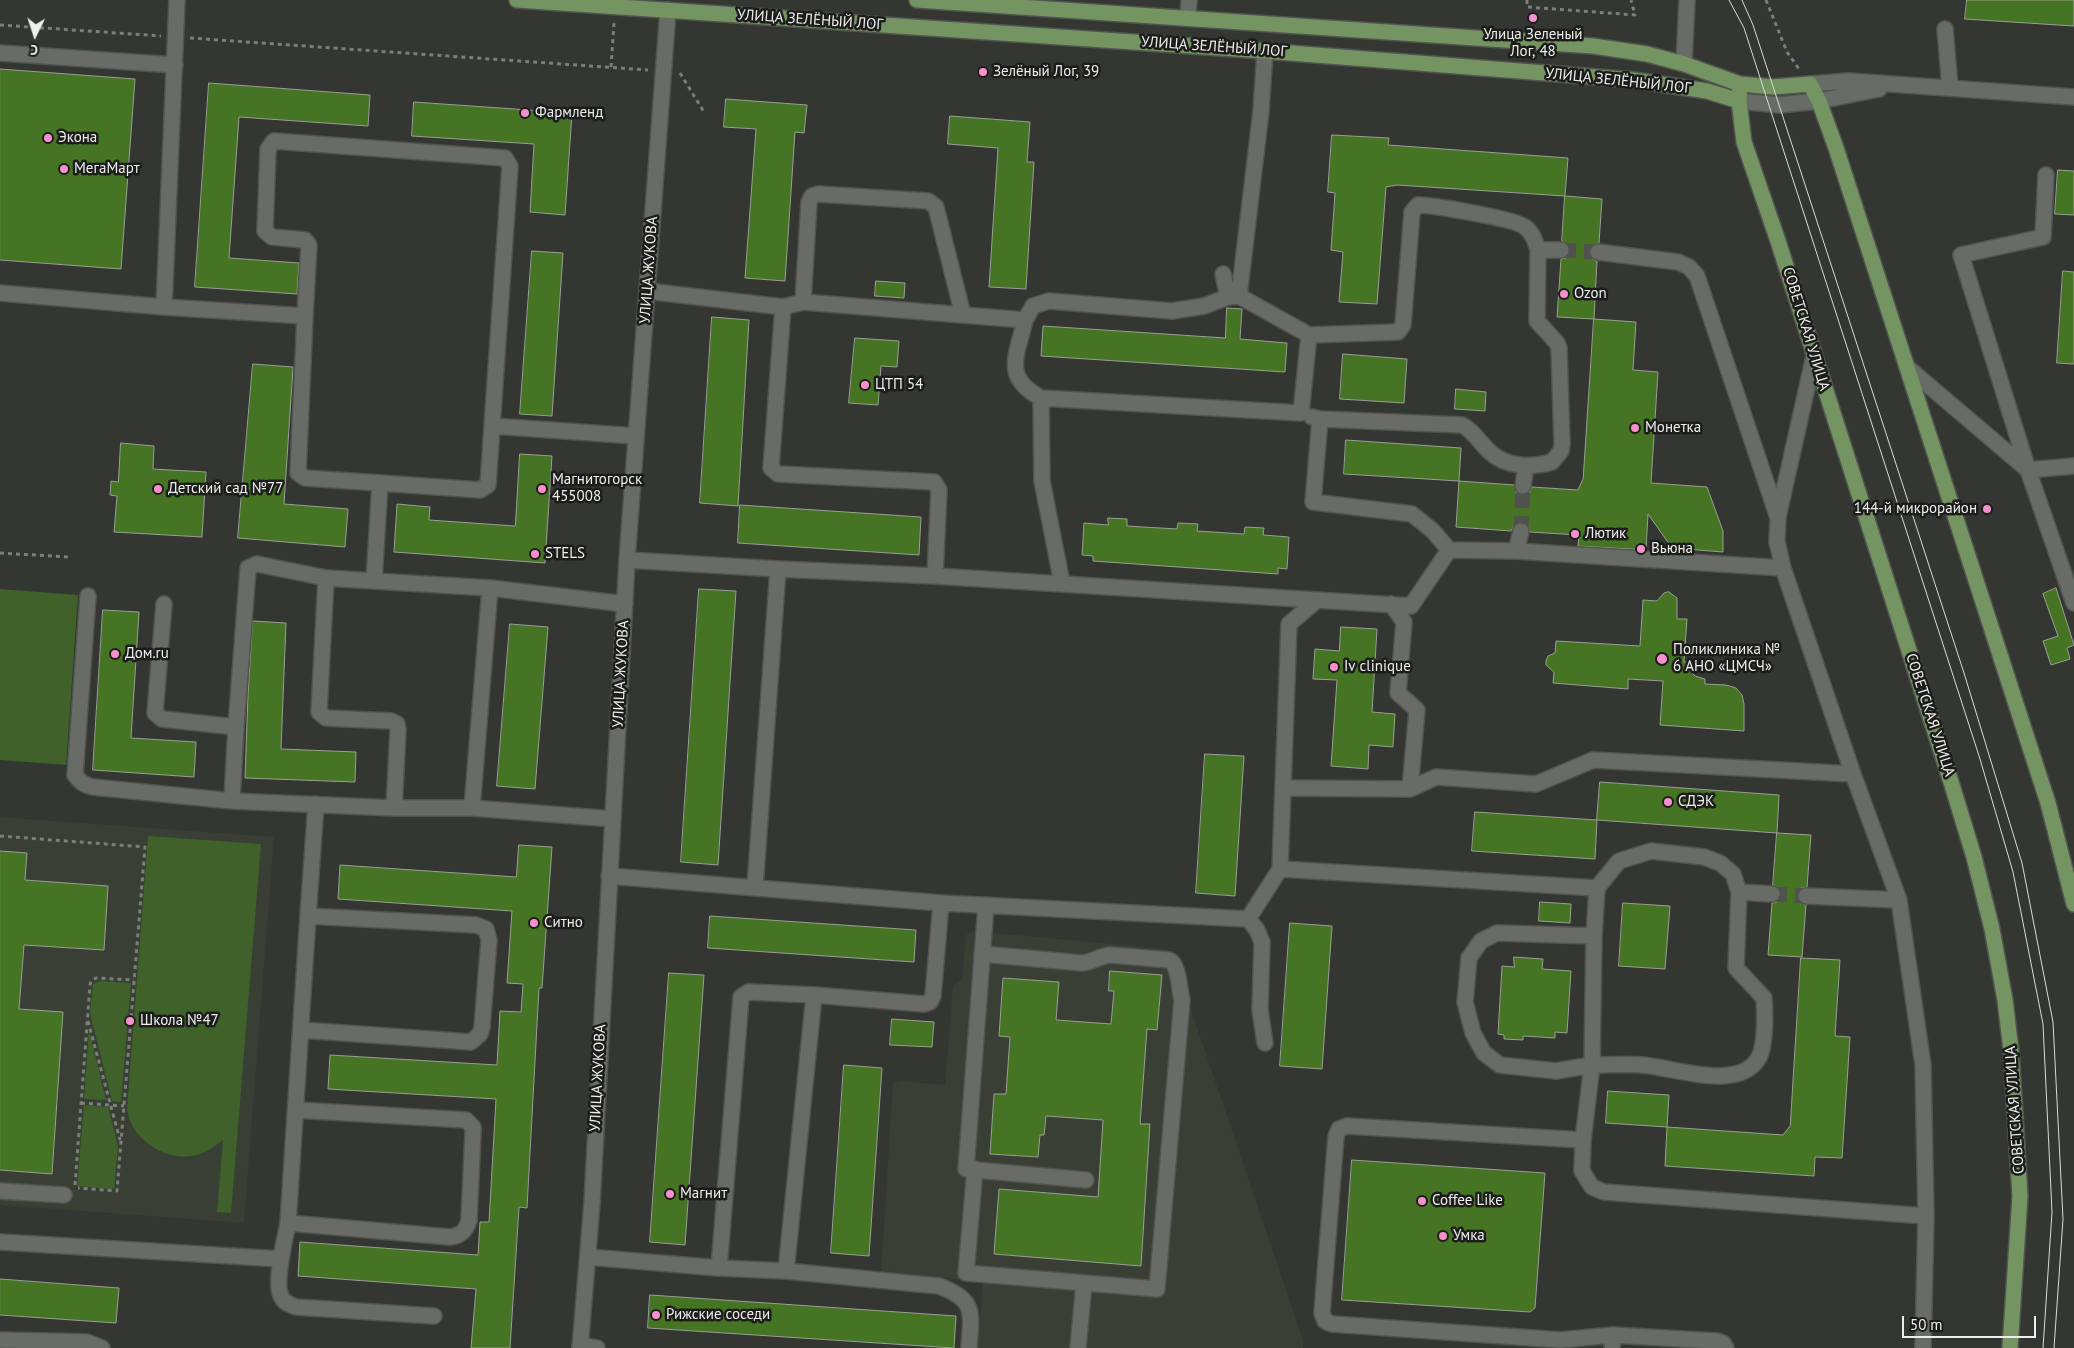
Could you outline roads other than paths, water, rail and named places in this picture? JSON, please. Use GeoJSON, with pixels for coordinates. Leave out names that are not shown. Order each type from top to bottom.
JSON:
{"type":"FeatureCollection","features":[{"type":"Feature","properties":{"kind":"main road","name":"УЛИЦА ЗЕЛЁНЫЙ ЛОГ"},"geometry":{"type":"LineString","coordinates":[[517,0],[668,5],[1634,80],[1707,91],[1739,100]]}},
{"type":"Feature","properties":{"kind":"main road","name":"УЛИЦА ЗЕЛЁНЫЙ ЛОГ"},"geometry":{"type":"LineString","coordinates":[[917,0],[1018,3],[1188,18],[1593,46],[1647,54],[1684,64],[1740,84],[1773,87],[1810,84]]}},
{"type":"Feature","properties":{"kind":"main road","name":"СОВЕТСКАЯ УЛИЦА"},"geometry":{"type":"LineString","coordinates":[[1740,84],[1739,100],[1744,142],[1778,242],[1952,785],[1974,857],[1992,929],[2005,1000],[2011,1050],[2020,1196],[2010,1348]]}},
{"type":"Feature","properties":{"kind":"main road"},"geometry":{"type":"LineString","coordinates":[[1810,84],[1819,101],[1836,148],[1908,368],[2048,803],[2074,904]]}},
{"type":"Feature","properties":{"kind":"street"},"geometry":{"type":"LineString","coordinates":[[164,307],[178,0]]}},
{"type":"Feature","properties":{"kind":"street"},"geometry":{"type":"LineString","coordinates":[[1188,18],[1189,0]]}},
{"type":"Feature","properties":{"kind":"street"},"geometry":{"type":"LineString","coordinates":[[1684,64],[1687,0]]}},
{"type":"Feature","properties":{"kind":"street","name":"УЛИЦА ЖУКОВА"},"geometry":{"type":"LineString","coordinates":[[580,1347],[588,1257],[627,560],[668,5]]}},
{"type":"Feature","properties":{"kind":"street"},"geometry":{"type":"LineString","coordinates":[[1945,29],[1950,88]]}},
{"type":"Feature","properties":{"kind":"street"},"geometry":{"type":"LineString","coordinates":[[1233,296],[1261,111],[1265,51]]}},
{"type":"Feature","properties":{"kind":"street"},"geometry":{"type":"LineString","coordinates":[[0,53],[175,65]]}},
{"type":"Feature","properties":{"kind":"street","name":"УЛИЦА ЗЕЛЁНЫЙ ЛОГ"},"geometry":{"type":"LineString","coordinates":[[1810,84],[1850,81],[2074,97]]}},
{"type":"Feature","properties":{"kind":"street","name":"УЛИЦА ЗЕЛЁНЫЙ ЛОГ"},"geometry":{"type":"LineString","coordinates":[[1739,100],[1779,104],[1819,101],[1908,84]]}},
{"type":"Feature","properties":{"kind":"street"},"geometry":{"type":"LineString","coordinates":[[277,141],[505,158],[510,166],[492,426],[488,482],[483,489],[305,478],[298,473],[309,245],[305,240],[272,237],[265,231],[268,149],[271,143],[277,141]]}},
{"type":"Feature","properties":{"kind":"street"},"geometry":{"type":"LineString","coordinates":[[2046,175],[2043,237],[1962,256],[2028,470],[2074,603]]}},
{"type":"Feature","properties":{"kind":"street"},"geometry":{"type":"LineString","coordinates":[[803,302],[809,202],[812,196],[818,194],[928,202],[936,207],[963,315]]}},
{"type":"Feature","properties":{"kind":"street"},"geometry":{"type":"LineString","coordinates":[[1223,274],[1233,296],[1309,335],[1395,332],[1401,330],[1403,325],[1412,212],[1418,205],[1510,220],[1524,226],[1534,236],[1538,250],[1538,323],[1559,346],[1561,451],[1552,462],[1526,466],[1505,461],[1490,452],[1471,430],[1462,425],[1320,419],[1301,413],[1041,398],[1027,390],[1019,381],[1015,372],[1025,320],[1033,306],[1049,300],[1172,311],[1204,306],[1233,296]]}},
{"type":"Feature","properties":{"kind":"street"},"geometry":{"type":"LineString","coordinates":[[1538,250],[1561,250]]}},
{"type":"Feature","properties":{"kind":"street"},"geometry":{"type":"LineString","coordinates":[[1598,252],[1678,262],[1689,267],[1698,276],[1778,517]]}},
{"type":"Feature","properties":{"kind":"street"},"geometry":{"type":"LineString","coordinates":[[647,291],[783,307],[803,302],[1025,320]]}},
{"type":"Feature","properties":{"kind":"street"},"geometry":{"type":"LineString","coordinates":[[0,293],[164,307],[305,316]]}},
{"type":"Feature","properties":{"kind":"street"},"geometry":{"type":"LineString","coordinates":[[783,307],[771,468],[778,474],[931,482],[936,484],[939,490],[936,576]]}},
{"type":"Feature","properties":{"kind":"street"},"geometry":{"type":"LineString","coordinates":[[1301,413],[1309,335]]}},
{"type":"Feature","properties":{"kind":"street"},"geometry":{"type":"LineString","coordinates":[[1814,356],[1778,517],[1777,542],[1783,568],[1853,774],[1899,900],[1923,1065],[1926,1216],[1923,1348]]}},
{"type":"Feature","properties":{"kind":"street"},"geometry":{"type":"LineString","coordinates":[[1908,368],[2028,470],[2074,466]]}},
{"type":"Feature","properties":{"kind":"street"},"geometry":{"type":"LineString","coordinates":[[1041,398],[1042,481],[1062,583]]}},
{"type":"Feature","properties":{"kind":"street"},"geometry":{"type":"LineString","coordinates":[[1320,419],[1313,502],[1412,514],[1433,531],[1449,550],[1516,551],[1783,568]]}},
{"type":"Feature","properties":{"kind":"street"},"geometry":{"type":"LineString","coordinates":[[492,426],[636,436]]}},
{"type":"Feature","properties":{"kind":"street"},"geometry":{"type":"LineString","coordinates":[[1523,486],[1526,466]]}},
{"type":"Feature","properties":{"kind":"street"},"geometry":{"type":"LineString","coordinates":[[374,581],[380,483]]}},
{"type":"Feature","properties":{"kind":"street"},"geometry":{"type":"LineString","coordinates":[[1516,551],[1521,531]]}},
{"type":"Feature","properties":{"kind":"street"},"geometry":{"type":"LineString","coordinates":[[627,560],[1062,583],[1411,606],[1449,550]]}},
{"type":"Feature","properties":{"kind":"street"},"geometry":{"type":"LineString","coordinates":[[232,801],[248,568],[257,564],[326,578],[490,588],[625,604]]}},
{"type":"Feature","properties":{"kind":"street"},"geometry":{"type":"LineString","coordinates":[[755,887],[778,569]]}},
{"type":"Feature","properties":{"kind":"street"},"geometry":{"type":"LineString","coordinates":[[326,578],[318,712],[326,718],[391,721],[397,724],[394,808]]}},
{"type":"Feature","properties":{"kind":"street"},"geometry":{"type":"LineString","coordinates":[[472,808],[490,588]]}},
{"type":"Feature","properties":{"kind":"street"},"geometry":{"type":"LineString","coordinates":[[88,596],[75,775],[80,781],[93,787],[232,801],[394,808],[472,808],[613,819]]}},
{"type":"Feature","properties":{"kind":"street"},"geometry":{"type":"LineString","coordinates":[[1248,919],[1280,869],[1290,624],[1317,600]]}},
{"type":"Feature","properties":{"kind":"street"},"geometry":{"type":"LineString","coordinates":[[164,604],[154,710],[156,716],[162,719],[236,727]]}},
{"type":"Feature","properties":{"kind":"street"},"geometry":{"type":"LineString","coordinates":[[1391,604],[1404,622],[1398,694],[1417,710],[1410,788]]}},
{"type":"Feature","properties":{"kind":"street"},"geometry":{"type":"LineString","coordinates":[[1282,788],[1410,788],[1436,778],[1536,784],[1593,760],[1853,774]]}},
{"type":"Feature","properties":{"kind":"street"},"geometry":{"type":"LineString","coordinates":[[316,804],[288,1223],[281,1258],[278,1288],[280,1296],[290,1305],[296,1307],[434,1316]]}},
{"type":"Feature","properties":{"kind":"street"},"geometry":{"type":"LineString","coordinates":[[1594,936],[1497,933],[1481,941],[1468,958],[1465,1002],[1474,1033],[1484,1053],[1500,1065],[1556,1071],[1592,1065],[1643,1065],[1706,1075],[1728,1075],[1742,1072],[1759,1058],[1762,1049],[1764,998],[1736,968],[1739,892],[1733,874],[1720,863],[1704,857],[1651,851],[1619,861],[1597,888],[1594,936],[1592,1065],[1583,1140],[1582,1171],[1592,1187],[1604,1192],[1926,1216]]}},
{"type":"Feature","properties":{"kind":"street"},"geometry":{"type":"LineString","coordinates":[[1280,869],[1597,888]]}},
{"type":"Feature","properties":{"kind":"street"},"geometry":{"type":"LineString","coordinates":[[609,876],[941,903],[1248,919],[1257,930],[1262,942],[1260,1010],[1265,1043]]}},
{"type":"Feature","properties":{"kind":"street"},"geometry":{"type":"LineString","coordinates":[[1739,892],[1772,894]]}},
{"type":"Feature","properties":{"kind":"street"},"geometry":{"type":"LineString","coordinates":[[1806,896],[1899,900]]}},
{"type":"Feature","properties":{"kind":"street"},"geometry":{"type":"LineString","coordinates":[[719,1268],[741,997],[748,992],[924,1004],[930,1002],[933,996],[941,903]]}},
{"type":"Feature","properties":{"kind":"street"},"geometry":{"type":"LineString","coordinates":[[986,905],[966,1169],[1086,1180]]}},
{"type":"Feature","properties":{"kind":"street"},"geometry":{"type":"LineString","coordinates":[[301,1030],[471,1042],[480,1034],[482,1027],[489,940],[486,930],[476,925],[308,916]]}},
{"type":"Feature","properties":{"kind":"street"},"geometry":{"type":"LineString","coordinates":[[975,1169],[966,1273],[1157,1289],[1182,1000],[1174,962],[1110,955],[1091,962],[1082,963],[982,954]]}},
{"type":"Feature","properties":{"kind":"street"},"geometry":{"type":"LineString","coordinates":[[786,1271],[814,995]]}},
{"type":"Feature","properties":{"kind":"street"},"geometry":{"type":"LineString","coordinates":[[288,1223],[457,1237],[463,1233],[469,1220],[473,1127],[466,1120],[296,1110]]}},
{"type":"Feature","properties":{"kind":"street"},"geometry":{"type":"LineString","coordinates":[[1583,1140],[1347,1126],[1339,1128],[1336,1136],[1322,1313],[1324,1321],[1332,1324],[1561,1340],[1716,1341],[1723,1344],[1726,1348]]}},
{"type":"Feature","properties":{"kind":"street"},"geometry":{"type":"LineString","coordinates":[[0,1191],[64,1195]]}},
{"type":"Feature","properties":{"kind":"street"},"geometry":{"type":"LineString","coordinates":[[0,1242],[281,1258]]}},
{"type":"Feature","properties":{"kind":"street"},"geometry":{"type":"LineString","coordinates":[[588,1257],[719,1268],[786,1271],[939,1286],[955,1292],[967,1302],[971,1312],[969,1348]]}},
{"type":"Feature","properties":{"kind":"street"},"geometry":{"type":"LineString","coordinates":[[1078,1348],[1084,1283]]}},
{"type":"Feature","properties":{"kind":"street"},"geometry":{"type":"LineString","coordinates":[[0,1340],[87,1342],[102,1348]]}},
{"type":"Feature","properties":{"kind":"street"},"geometry":{"type":"LineString","coordinates":[[580,1347],[597,1348]]}},
{"type":"Feature","properties":{"kind":"tunnel"},"geometry":{"type":"LineString","coordinates":[[1561,250],[1598,252]]}},
{"type":"Feature","properties":{"kind":"tunnel"},"geometry":{"type":"LineString","coordinates":[[1521,531],[1523,486]]}},
{"type":"Feature","properties":{"kind":"tunnel"},"geometry":{"type":"LineString","coordinates":[[1772,894],[1806,896]]}},
{"type":"Feature","properties":{"kind":"tram line"},"geometry":{"type":"LineString","coordinates":[[1729,0],[1744,28],[1980,759],[2013,872],[2043,1024],[2052,1212],[2043,1348]]}},
{"type":"Feature","properties":{"kind":"tram line"},"geometry":{"type":"LineString","coordinates":[[1742,0],[1753,25],[1964,673],[2022,863],[2053,1022],[2063,1219],[2054,1348]]}},
{"type":"Feature","properties":{"kind":"place","name":"Улица Зеленый Лог, 48"},"geometry":{"type":"Point","coordinates":[1533,18]}},
{"type":"Feature","properties":{"kind":"place","name":"Зелёный Лог, 39"},"geometry":{"type":"Point","coordinates":[983,72]}},
{"type":"Feature","properties":{"kind":"place","name":"Фармленд"},"geometry":{"type":"Point","coordinates":[525,113]}},
{"type":"Feature","properties":{"kind":"place","name":"Экона"},"geometry":{"type":"Point","coordinates":[48,138]}},
{"type":"Feature","properties":{"kind":"place","name":"МегаМарт"},"geometry":{"type":"Point","coordinates":[64,169]}},
{"type":"Feature","properties":{"kind":"place","name":"Ozon"},"geometry":{"type":"Point","coordinates":[1564,294]}},
{"type":"Feature","properties":{"kind":"place","name":"ЦТП 54"},"geometry":{"type":"Point","coordinates":[865,385]}},
{"type":"Feature","properties":{"kind":"place","name":"Монетка"},"geometry":{"type":"Point","coordinates":[1635,428]}},
{"type":"Feature","properties":{"kind":"place","name":"Детский сад №77"},"geometry":{"type":"Point","coordinates":[158,489]}},
{"type":"Feature","properties":{"kind":"place","name":"Магнитогорск 455008"},"geometry":{"type":"Point","coordinates":[542,489]}},
{"type":"Feature","properties":{"kind":"place","name":"144-й микрорайон"},"geometry":{"type":"Point","coordinates":[1987,509]}},
{"type":"Feature","properties":{"kind":"place","name":"Лютик"},"geometry":{"type":"Point","coordinates":[1575,534]}},
{"type":"Feature","properties":{"kind":"place","name":"Вьюна"},"geometry":{"type":"Point","coordinates":[1641,549]}},
{"type":"Feature","properties":{"kind":"place","name":"STELS"},"geometry":{"type":"Point","coordinates":[535,554]}},
{"type":"Feature","properties":{"kind":"place","name":"Дом.ru"},"geometry":{"type":"Point","coordinates":[115,654]}},
{"type":"Feature","properties":{"kind":"place","name":"Поликлиника № 6 АНО «ЦМСЧ»"},"geometry":{"type":"Point","coordinates":[1662,659]}},
{"type":"Feature","properties":{"kind":"place","name":"Iv clinique"},"geometry":{"type":"Point","coordinates":[1334,667]}},
{"type":"Feature","properties":{"kind":"place","name":"СДЭК"},"geometry":{"type":"Point","coordinates":[1668,802]}},
{"type":"Feature","properties":{"kind":"place","name":"Ситно"},"geometry":{"type":"Point","coordinates":[534,923]}},
{"type":"Feature","properties":{"kind":"place","name":"Школа №47"},"geometry":{"type":"Point","coordinates":[130,1021]}},
{"type":"Feature","properties":{"kind":"place","name":"Магнит"},"geometry":{"type":"Point","coordinates":[670,1194]}},
{"type":"Feature","properties":{"kind":"place","name":"Coffee Like"},"geometry":{"type":"Point","coordinates":[1422,1201]}},
{"type":"Feature","properties":{"kind":"place","name":"Умка"},"geometry":{"type":"Point","coordinates":[1443,1236]}},
{"type":"Feature","properties":{"kind":"place","name":"Рижские соседи"},"geometry":{"type":"Point","coordinates":[656,1315]}}]}
